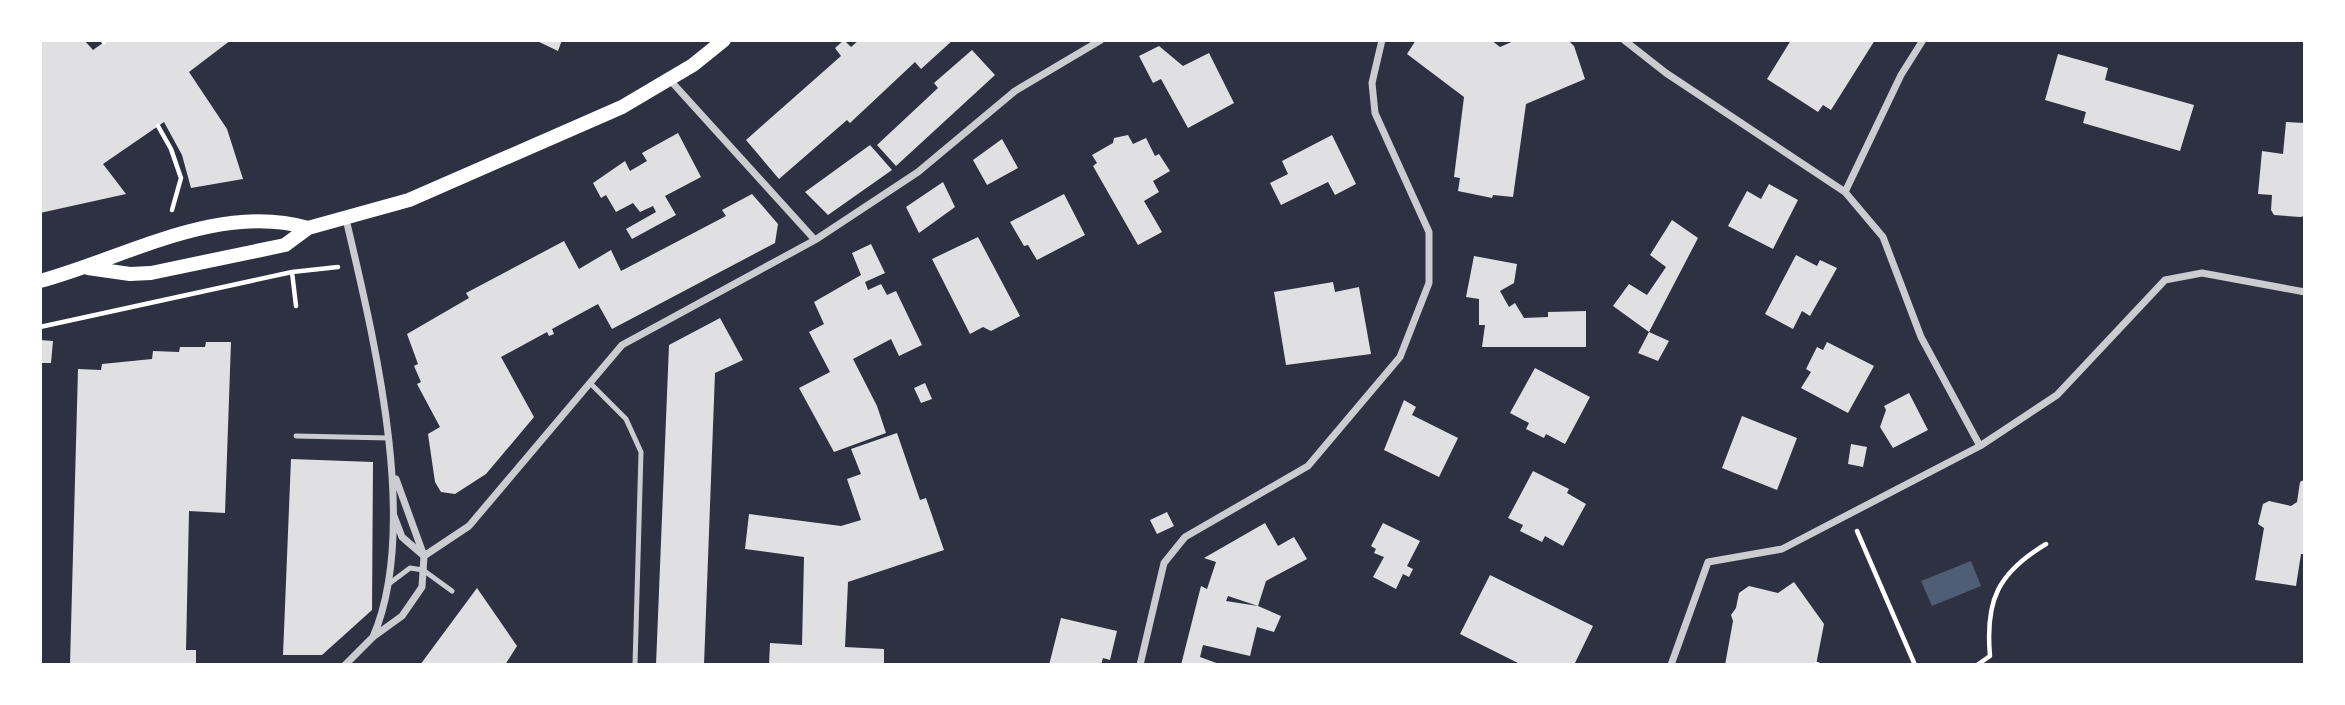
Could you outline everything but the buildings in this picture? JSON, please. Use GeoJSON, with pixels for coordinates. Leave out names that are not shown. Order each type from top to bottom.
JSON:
{"type":"FeatureCollection","features":[{"type":"Feature","properties":{"kind":"main road"},"geometry":{"type":"LineString","coordinates":[[88,268],[130,274],[184,269],[285,246],[308,228],[346,219],[421,194],[622,107],[669,79],[724,40]]}},
{"type":"Feature","properties":{"kind":"main road"},"geometry":{"type":"LineString","coordinates":[[40,281],[88,268],[123,251],[222,226],[279,220],[308,228]]}},
{"type":"Feature","properties":{"kind":"street"},"geometry":{"type":"LineString","coordinates":[[424,556],[469,527],[621,345],[815,240],[918,172],[1015,91],[1101,40]]}},
{"type":"Feature","properties":{"kind":"street"},"geometry":{"type":"LineString","coordinates":[[1140,665],[1164,563],[1185,537],[1308,466],[1400,357],[1424,296],[1429,283],[1429,232],[1375,113],[1372,83],[1382,40]]}},
{"type":"Feature","properties":{"kind":"street"},"geometry":{"type":"LineString","coordinates":[[1624,40],[1666,73],[1845,192],[1883,237],[1921,337],[1980,446]]}},
{"type":"Feature","properties":{"kind":"street"},"geometry":{"type":"LineString","coordinates":[[1845,192],[1901,75],[1923,40]]}},
{"type":"Feature","properties":{"kind":"street"},"geometry":{"type":"LineString","coordinates":[[669,79],[815,240]]}},
{"type":"Feature","properties":{"kind":"street"},"geometry":{"type":"LineString","coordinates":[[346,219],[357,266],[394,474],[390,583],[384,611],[373,637]]}},
{"type":"Feature","properties":{"kind":"street"},"geometry":{"type":"LineString","coordinates":[[1671,665],[1708,562],[1782,549],[1980,446],[2057,395],[2165,280],[2202,273],[2305,292]]}},
{"type":"Feature","properties":{"kind":"street"},"geometry":{"type":"LineString","coordinates":[[345,665],[373,637],[402,616],[422,587],[424,556],[394,474]]}},
{"type":"Feature","properties":{"kind":"street"},"geometry":{"type":"LineString","coordinates":[[392,511],[402,537],[424,556]]}},
{"type":"Feature","properties":{"kind":"lane"},"geometry":{"type":"LineString","coordinates":[[590,383],[626,419],[641,452],[635,665]]}},
{"type":"Feature","properties":{"kind":"lane"},"geometry":{"type":"LineString","coordinates":[[296,436],[389,438]]}},
{"type":"Feature","properties":{"kind":"lane"},"geometry":{"type":"LineString","coordinates":[[390,583],[410,568],[423,570],[452,591]]}},
{"type":"Feature","properties":{"kind":"path"},"geometry":{"type":"LineString","coordinates":[[40,327],[292,272],[357,266]]}},
{"type":"Feature","properties":{"kind":"path"},"geometry":{"type":"LineString","coordinates":[[292,272],[296,306]]}},
{"type":"Feature","properties":{"kind":"path"},"geometry":{"type":"LineString","coordinates":[[1859,537],[1914,665]]}},
{"type":"Feature","properties":{"kind":"path"},"geometry":{"type":"LineString","coordinates":[[1977,665],[1990,656],[1987,624],[1996,590],[2010,570],[2046,544]]}},
{"type":"Feature","properties":{"kind":"water"},"geometry":{"type":"Polygon","coordinates":[[[1971,561],[1981,586],[1932,606],[1921,581],[1971,561]]]}}]}
